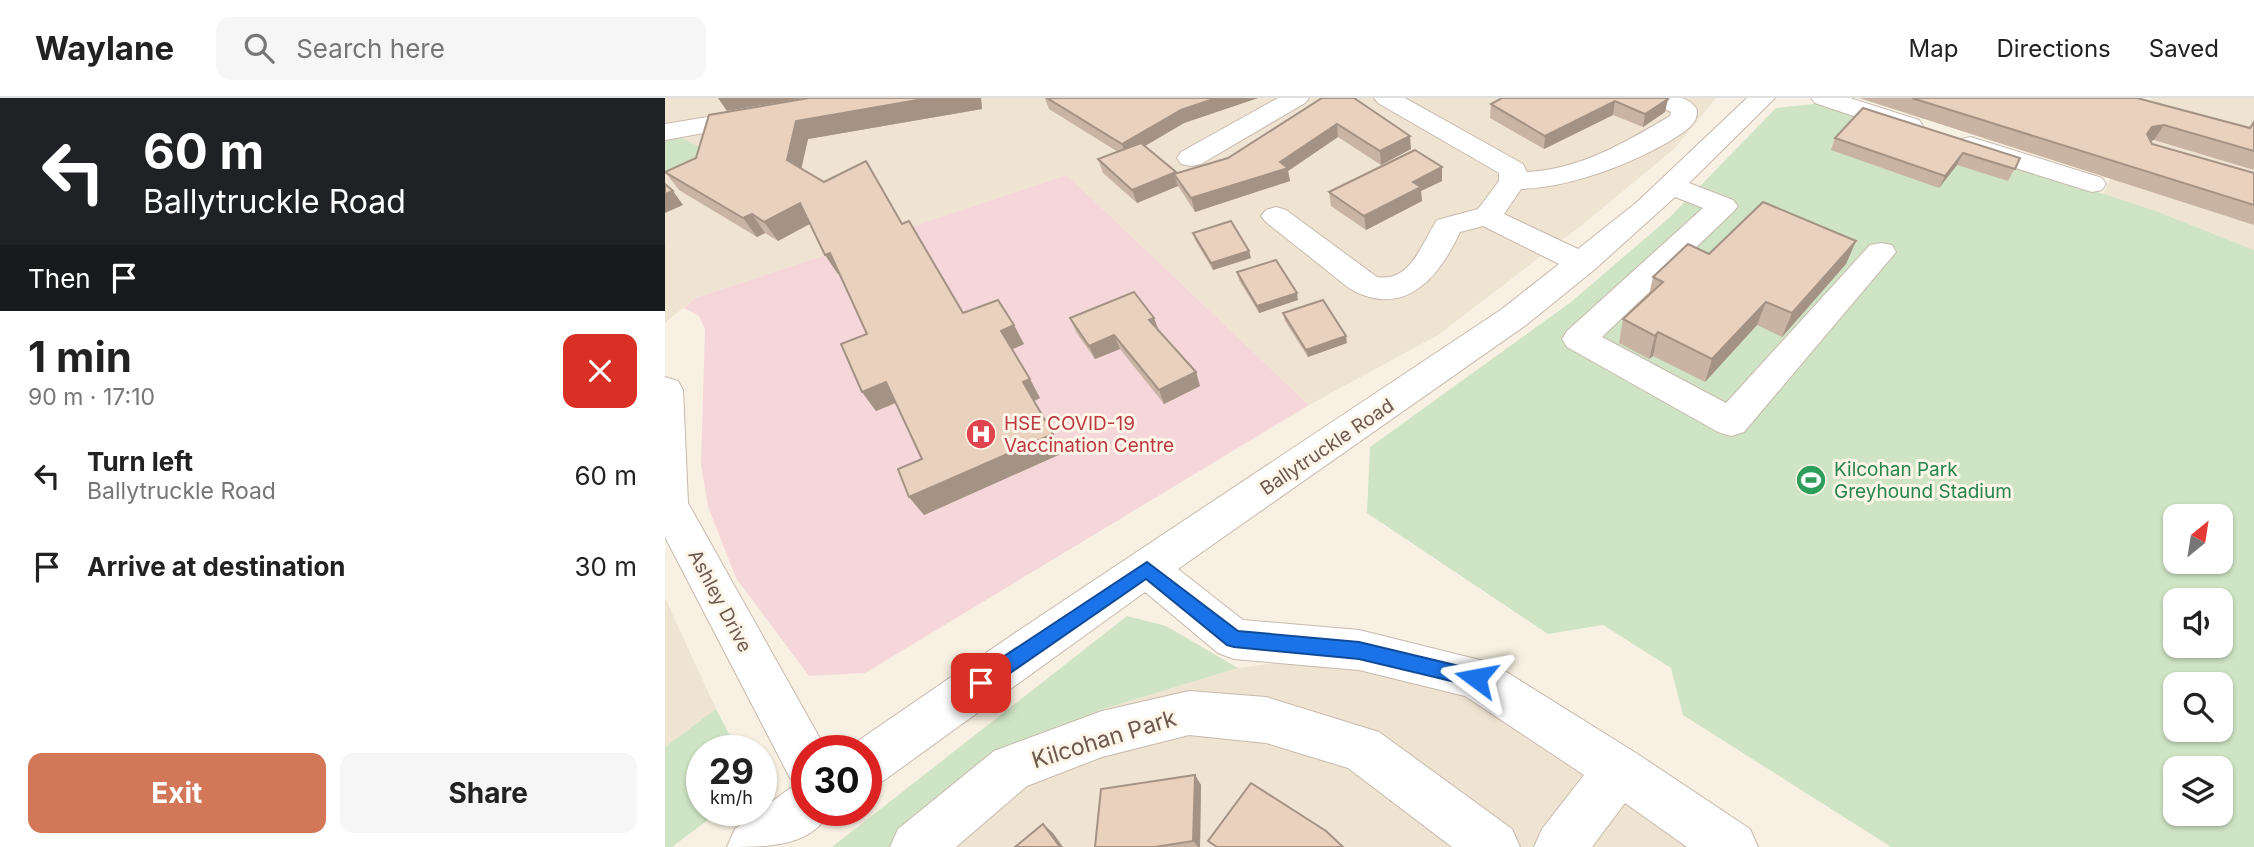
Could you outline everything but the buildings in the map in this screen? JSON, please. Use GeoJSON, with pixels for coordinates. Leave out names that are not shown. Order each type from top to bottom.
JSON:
{"type":"FeatureCollection","features":[{"type":"Feature","properties":{"kind":"street"},"geometry":{"type":"LineString","coordinates":[[1191,158],[1296,98]]}},
{"type":"Feature","properties":{"kind":"street"},"geometry":{"type":"LineString","coordinates":[[1387,98],[1513,170],[1513,181],[1487,217]]}},
{"type":"Feature","properties":{"kind":"street"},"geometry":{"type":"LineString","coordinates":[[1513,181],[1532,181],[1602,164],[1642,144],[1683,120],[1684,108],[1662,98]]}},
{"type":"Feature","properties":{"kind":"street","name":"Ballytruckle Road"},"geometry":{"type":"LineString","coordinates":[[882,753],[1461,356],[1583,263],[1672,186],[1762,98]]}},
{"type":"Feature","properties":{"kind":"street"},"geometry":{"type":"LineString","coordinates":[[1824,98],[2092,184]]}},
{"type":"Feature","properties":{"kind":"street"},"geometry":{"type":"LineString","coordinates":[[665,132],[786,112]]}},
{"type":"Feature","properties":{"kind":"street"},"geometry":{"type":"LineString","coordinates":[[1672,186],[1723,206],[1579,339],[1731,422],[1881,252]]}},
{"type":"Feature","properties":{"kind":"street"},"geometry":{"type":"LineString","coordinates":[[1276,216],[1367,285],[1383,290],[1409,283],[1430,261],[1448,226],[1472,218],[1487,217],[1583,263]]}},
{"type":"Feature","properties":{"kind":"street","name":"Ashley Drive"},"geometry":{"type":"LineString","coordinates":[[665,390],[669,504],[793,735]]}},
{"type":"Feature","properties":{"kind":"street"},"geometry":{"type":"LineString","coordinates":[[1147,569],[1234,639],[1359,650],[1476,678],[1732,847]]}},
{"type":"Feature","properties":{"kind":"street","name":"Kilcohan Park"},"geometry":{"type":"LineString","coordinates":[[916,847],[1011,768],[1102,734],[1189,713],[1266,720],[1362,749],[1494,847]]}},
{"type":"Feature","properties":{"kind":"street"},"geometry":{"type":"LineString","coordinates":[[1560,847],[1619,770]]}},
{"type":"Feature","properties":{"kind":"street"},"geometry":{"type":"LineString","coordinates":[[753,847],[791,819]]}},
{"type":"Feature","properties":{"kind":"shaded area"},"geometry":{"type":"Polygon","coordinates":[[[665,98],[1716,98],[1674,149],[1587,221],[1438,335],[1309,405],[1067,175],[695,298],[665,323],[665,98]]]}},
{"type":"Feature","properties":{"kind":"shaded area"},"geometry":{"type":"Polygon","coordinates":[[[2152,98],[2254,98],[2254,250],[2156,211],[2103,194],[2152,98]]]}},
{"type":"Feature","properties":{"kind":"shaded area","name":"HSE COVID-19 Vaccination Centre"},"geometry":{"type":"Polygon","coordinates":[[[1067,175],[1309,405],[865,673],[809,676],[736,578],[708,507],[701,464],[705,329],[699,316],[684,308],[695,298],[1067,175]]]}},
{"type":"Feature","properties":{"kind":"shaded area"},"geometry":{"type":"Polygon","coordinates":[[[665,598],[716,709],[665,747],[665,598]]]}},
{"type":"Feature","properties":{"kind":"shaded area"},"geometry":{"type":"Polygon","coordinates":[[[1420,644],[1737,847],[897,847],[1009,750],[1100,710],[1238,668],[1420,644]]]}},
{"type":"Feature","properties":{"kind":"green space","name":"Kilcohan Park Greyhound Stadium"},"geometry":{"type":"Polygon","coordinates":[[[1823,103],[2156,211],[2254,250],[2254,847],[1891,847],[1683,715],[1671,668],[1603,625],[1548,634],[1367,513],[1370,447],[1571,302],[1669,218],[1776,108],[1823,103]]]}},
{"type":"Feature","properties":{"kind":"green space"},"geometry":{"type":"Polygon","coordinates":[[[680,137],[707,151],[665,172],[665,140],[680,137]]]}},
{"type":"Feature","properties":{"kind":"green space"},"geometry":{"type":"Polygon","coordinates":[[[1127,616],[1166,626],[1238,668],[1100,710],[1009,750],[897,847],[832,847],[859,826],[882,826],[882,808],[1127,616]]]}},
{"type":"Feature","properties":{"kind":"green space"},"geometry":{"type":"Polygon","coordinates":[[[716,709],[730,735],[686,735],[686,826],[700,826],[672,847],[665,847],[665,747],[716,709]]]}},
{"type":"Feature","properties":{"kind":"place","name":"HSE COVID-19 Vaccination Centre"},"geometry":{"type":"Point","coordinates":[981,434]}},
{"type":"Feature","properties":{"kind":"place","name":"Kilcohan Park Greyhound Stadium"},"geometry":{"type":"Point","coordinates":[1811,480]}},
{"type":"Feature","properties":{"kind":"route"},"geometry":{"type":"LineString","coordinates":[[981,683],[1147,569],[1234,639],[1359,650],[1476,678]]}}]}
